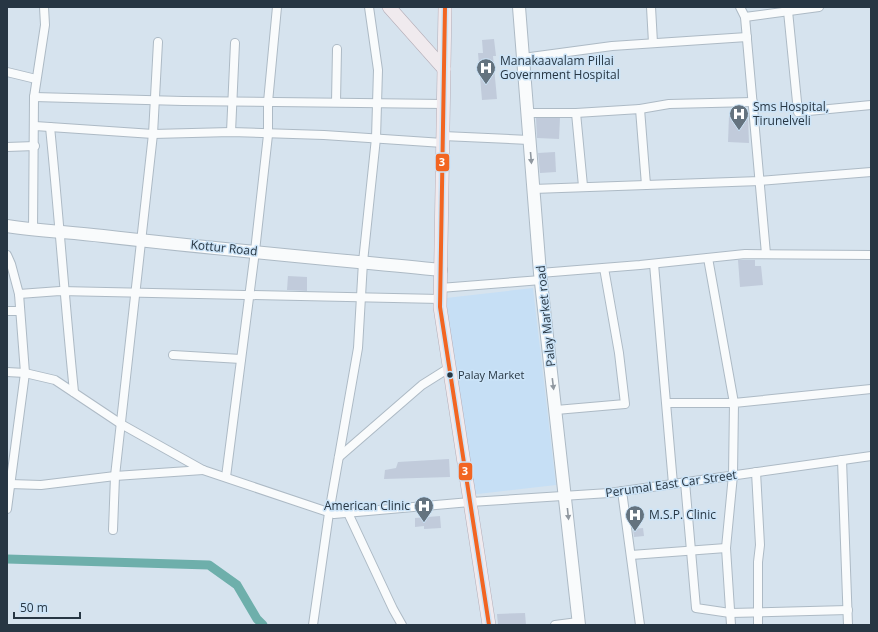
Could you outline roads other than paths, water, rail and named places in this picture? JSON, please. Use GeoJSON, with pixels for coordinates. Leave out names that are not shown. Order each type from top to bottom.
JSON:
{"type":"FeatureCollection","features":[{"type":"Feature","properties":{"kind":"main road"},"geometry":{"type":"LineString","coordinates":[[389,7],[444,69]]}},
{"type":"Feature","properties":{"kind":"main road"},"geometry":{"type":"LineString","coordinates":[[445,7],[440,293],[449,368],[489,625]]}},
{"type":"Feature","properties":{"kind":"street"},"geometry":{"type":"LineString","coordinates":[[33,230],[35,146],[34,97],[45,25],[44,7]]}},
{"type":"Feature","properties":{"kind":"street"},"geometry":{"type":"LineString","coordinates":[[226,477],[255,251],[268,134],[268,102],[277,7]]}},
{"type":"Feature","properties":{"kind":"street"},"geometry":{"type":"LineString","coordinates":[[313,625],[329,513],[358,348],[363,262],[376,138],[378,70],[369,7]]}},
{"type":"Feature","properties":{"kind":"street","name":"Palay Market road"},"geometry":{"type":"LineString","coordinates":[[519,7],[541,276],[579,623]]}},
{"type":"Feature","properties":{"kind":"street"},"geometry":{"type":"LineString","coordinates":[[651,7],[653,43]]}},
{"type":"Feature","properties":{"kind":"street"},"geometry":{"type":"LineString","coordinates":[[740,7],[745,18],[766,254]]}},
{"type":"Feature","properties":{"kind":"street"},"geometry":{"type":"LineString","coordinates":[[745,18],[819,7]]}},
{"type":"Feature","properties":{"kind":"street"},"geometry":{"type":"LineString","coordinates":[[788,12],[798,112],[871,105]]}},
{"type":"Feature","properties":{"kind":"street"},"geometry":{"type":"LineString","coordinates":[[523,58],[612,46],[747,37]]}},
{"type":"Feature","properties":{"kind":"street"},"geometry":{"type":"LineString","coordinates":[[113,530],[115,476],[153,134],[156,101],[158,42]]}},
{"type":"Feature","properties":{"kind":"street"},"geometry":{"type":"LineString","coordinates":[[230,132],[233,102],[235,43]]}},
{"type":"Feature","properties":{"kind":"street"},"geometry":{"type":"LineString","coordinates":[[336,102],[338,49]]}},
{"type":"Feature","properties":{"kind":"street"},"geometry":{"type":"LineString","coordinates":[[7,72],[36,79]]}},
{"type":"Feature","properties":{"kind":"street"},"geometry":{"type":"LineString","coordinates":[[34,97],[156,101],[377,102],[444,104]]}},
{"type":"Feature","properties":{"kind":"street"},"geometry":{"type":"LineString","coordinates":[[527,113],[576,113],[640,109],[669,104],[753,102]]}},
{"type":"Feature","properties":{"kind":"street"},"geometry":{"type":"LineString","coordinates":[[640,109],[646,186]]}},
{"type":"Feature","properties":{"kind":"street"},"geometry":{"type":"LineString","coordinates":[[576,113],[583,186]]}},
{"type":"Feature","properties":{"kind":"street"},"geometry":{"type":"LineString","coordinates":[[35,126],[153,134],[230,132],[376,138],[529,140]]}},
{"type":"Feature","properties":{"kind":"street"},"geometry":{"type":"LineString","coordinates":[[50,127],[61,231],[63,292],[74,392]]}},
{"type":"Feature","properties":{"kind":"street"},"geometry":{"type":"LineString","coordinates":[[7,148],[35,146]]}},
{"type":"Feature","properties":{"kind":"street"},"geometry":{"type":"LineString","coordinates":[[534,189],[583,186],[646,186],[760,181],[871,172]]}},
{"type":"Feature","properties":{"kind":"street","name":"Kottur Road"},"geometry":{"type":"LineString","coordinates":[[7,226],[33,230],[61,231],[441,270]]}},
{"type":"Feature","properties":{"kind":"street"},"geometry":{"type":"LineString","coordinates":[[19,294],[63,292],[361,298],[440,293],[541,276],[745,254],[871,255]]}},
{"type":"Feature","properties":{"kind":"street"},"geometry":{"type":"LineString","coordinates":[[7,256],[11,264],[19,294],[25,373],[7,509]]}},
{"type":"Feature","properties":{"kind":"street"},"geometry":{"type":"LineString","coordinates":[[708,258],[734,404],[733,475],[726,548],[732,625]]}},
{"type":"Feature","properties":{"kind":"street"},"geometry":{"type":"LineString","coordinates":[[654,264],[673,484]]}},
{"type":"Feature","properties":{"kind":"street"},"geometry":{"type":"LineString","coordinates":[[556,410],[625,404],[619,353],[604,268]]}},
{"type":"Feature","properties":{"kind":"street"},"geometry":{"type":"LineString","coordinates":[[7,310],[20,311]]}},
{"type":"Feature","properties":{"kind":"street"},"geometry":{"type":"LineString","coordinates":[[173,355],[241,359]]}},
{"type":"Feature","properties":{"kind":"street"},"geometry":{"type":"LineString","coordinates":[[339,458],[422,385],[449,368]]}},
{"type":"Feature","properties":{"kind":"street"},"geometry":{"type":"LineString","coordinates":[[7,372],[25,373],[55,380],[121,424],[203,470]]}},
{"type":"Feature","properties":{"kind":"street"},"geometry":{"type":"LineString","coordinates":[[667,403],[734,404],[871,389]]}},
{"type":"Feature","properties":{"kind":"street","name":"Perumal East Car Street"},"geometry":{"type":"LineString","coordinates":[[203,470],[334,514],[470,502],[566,497],[622,491],[871,456]]}},
{"type":"Feature","properties":{"kind":"street"},"geometry":{"type":"LineString","coordinates":[[842,460],[848,625]]}},
{"type":"Feature","properties":{"kind":"street"},"geometry":{"type":"LineString","coordinates":[[10,484],[41,485],[115,476],[203,470]]}},
{"type":"Feature","properties":{"kind":"street"},"geometry":{"type":"LineString","coordinates":[[756,472],[760,545],[758,562],[758,625]]}},
{"type":"Feature","properties":{"kind":"street"},"geometry":{"type":"LineString","coordinates":[[685,482],[696,608],[730,613],[848,610]]}},
{"type":"Feature","properties":{"kind":"street"},"geometry":{"type":"LineString","coordinates":[[622,491],[640,625]]}},
{"type":"Feature","properties":{"kind":"street"},"geometry":{"type":"LineString","coordinates":[[348,513],[402,625]]}},
{"type":"Feature","properties":{"kind":"street"},"geometry":{"type":"LineString","coordinates":[[631,555],[726,548]]}},
{"type":"Feature","properties":{"kind":"street"},"geometry":{"type":"LineString","coordinates":[[555,625],[579,623]]}},
{"type":"Feature","properties":{"kind":"waterway"},"geometry":{"type":"LineString","coordinates":[[7,559],[209,565],[237,585],[257,619],[263,625]]}},
{"type":"Feature","properties":{"kind":"place","name":"Manakaavalam Pillai Government Hospital"},"geometry":{"type":"Point","coordinates":[486,85]}},
{"type":"Feature","properties":{"kind":"place","name":"Sms Hospital, Tirunelveli"},"geometry":{"type":"Point","coordinates":[739,131]}},
{"type":"Feature","properties":{"kind":"place","name":"Palay Market"},"geometry":{"type":"Point","coordinates":[450,375]}},
{"type":"Feature","properties":{"kind":"place","name":"American Clinic"},"geometry":{"type":"Point","coordinates":[424,523]}},
{"type":"Feature","properties":{"kind":"place","name":"M.S.P. Clinic"},"geometry":{"type":"Point","coordinates":[635,532]}}]}
